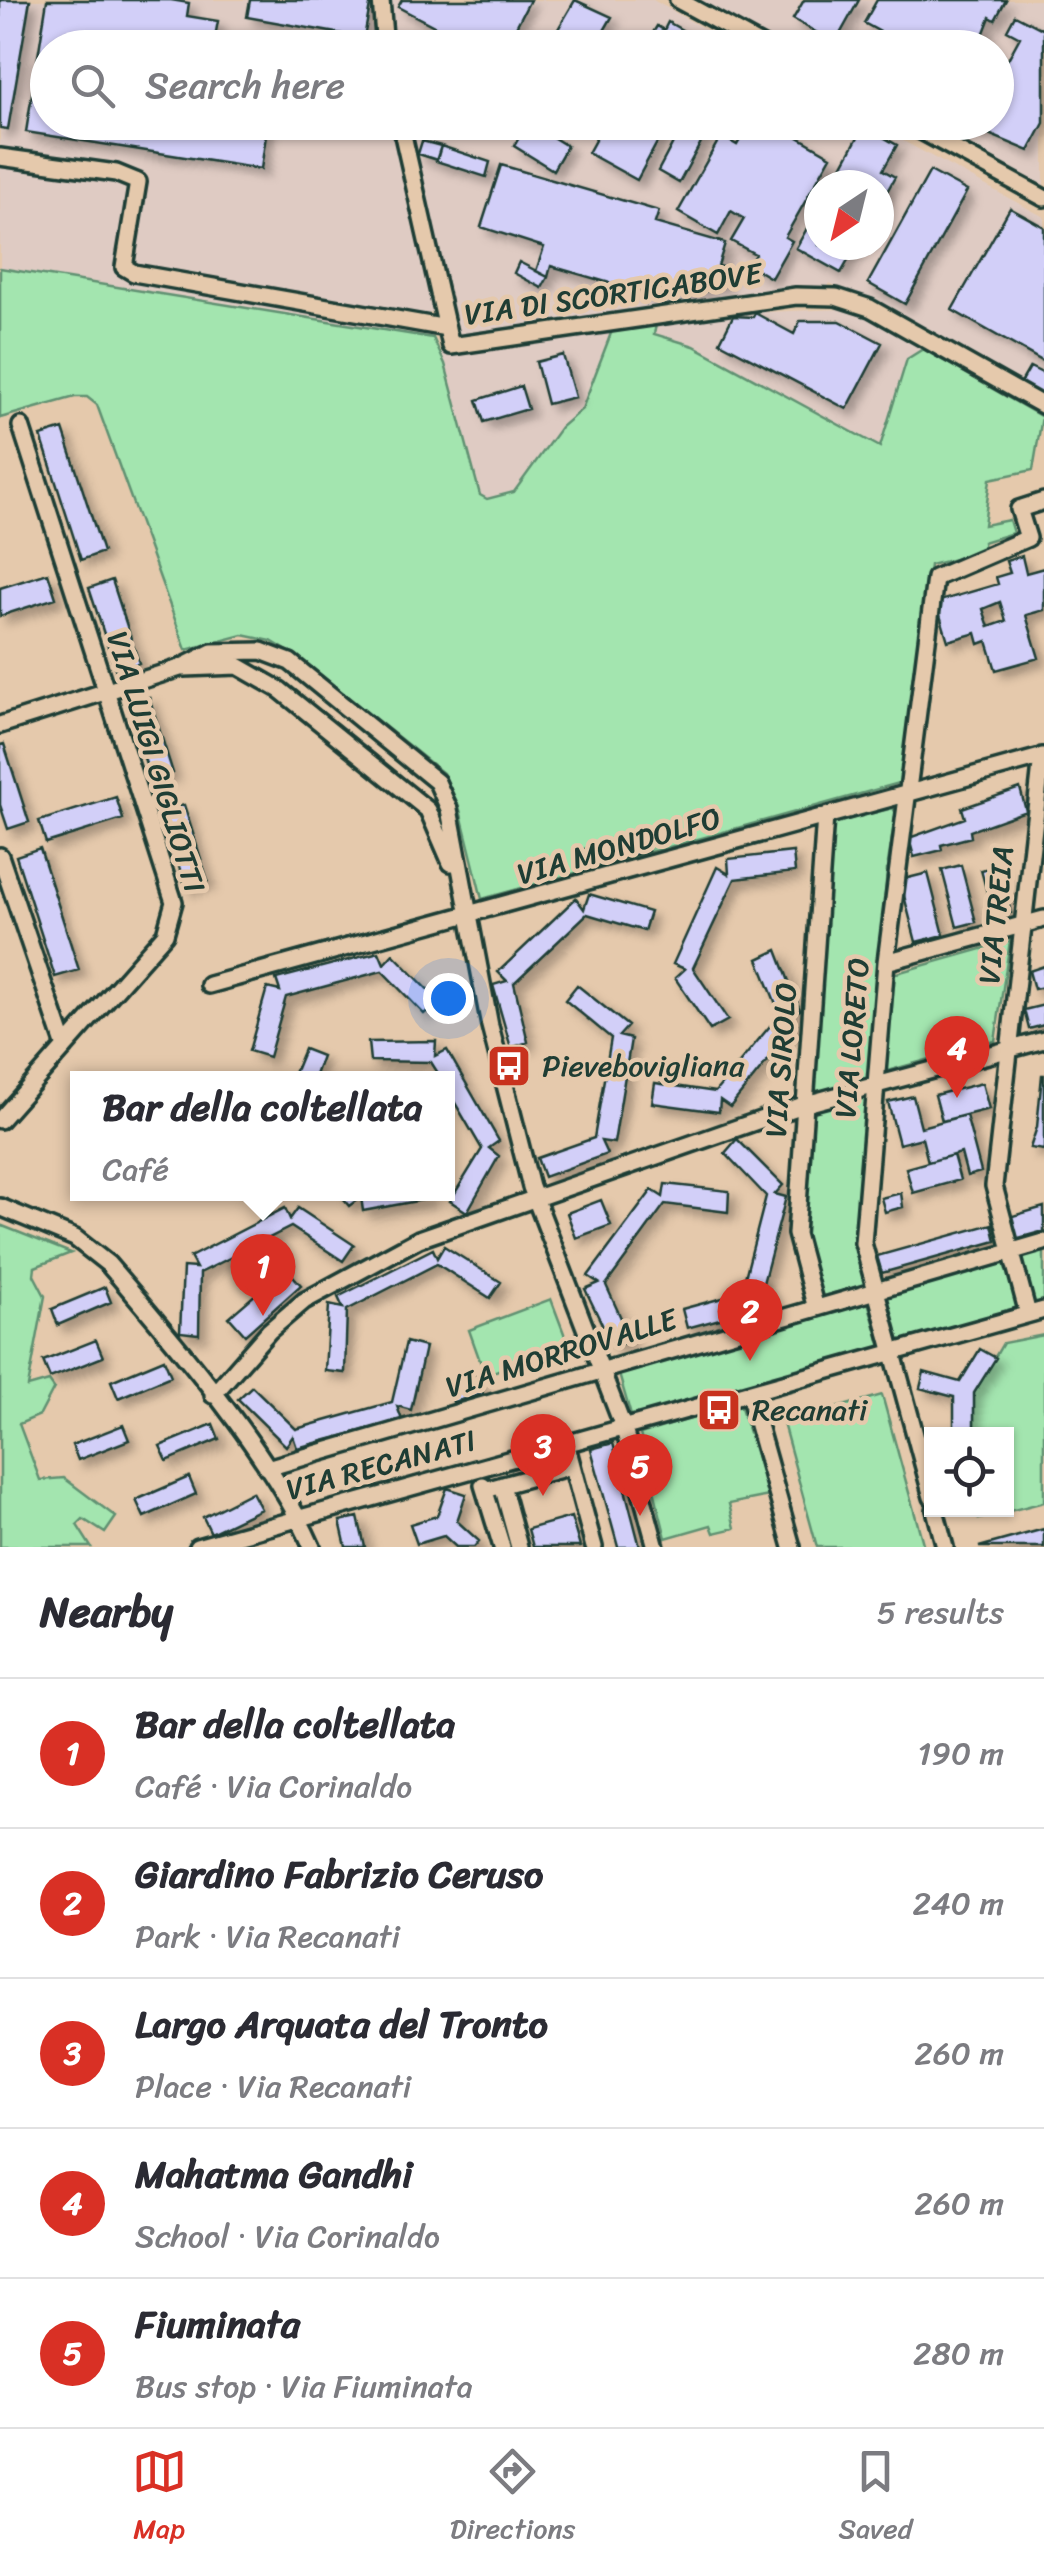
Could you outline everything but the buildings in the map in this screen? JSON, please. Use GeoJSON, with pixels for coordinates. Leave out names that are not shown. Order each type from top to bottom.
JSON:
{"type":"FeatureCollection","features":[{"type":"Feature","properties":{"kind":"street"},"geometry":{"type":"LineString","coordinates":[[381,0],[383,30]]}},
{"type":"Feature","properties":{"kind":"street"},"geometry":{"type":"LineString","coordinates":[[678,0],[733,30]]}},
{"type":"Feature","properties":{"kind":"street","name":"VIA DI SCORTICABOVE"},"geometry":{"type":"LineString","coordinates":[[404,140],[451,346],[796,296],[836,298],[870,308],[1044,406]]}},
{"type":"Feature","properties":{"kind":"street"},"geometry":{"type":"LineString","coordinates":[[938,140],[1044,198]]}},
{"type":"Feature","properties":{"kind":"street"},"geometry":{"type":"LineString","coordinates":[[0,156],[116,173],[138,182],[124,267],[134,274],[446,328]]}},
{"type":"Feature","properties":{"kind":"street","name":"VIA LUIGI GIGLIOTTI"},"geometry":{"type":"LineString","coordinates":[[0,1120],[165,934],[174,916],[168,877],[21,426]]}},
{"type":"Feature","properties":{"kind":"street","name":"VIA LORETO"},"geometry":{"type":"LineString","coordinates":[[924,1468],[863,1243],[886,962],[906,793],[936,578],[1028,538],[1019,509],[1044,501]]}},
{"type":"Feature","properties":{"kind":"street"},"geometry":{"type":"LineString","coordinates":[[0,725],[180,668],[227,649],[261,650],[282,658],[420,766],[446,798],[467,917],[535,1200],[624,1428],[656,1547]]}},
{"type":"Feature","properties":{"kind":"street"},"geometry":{"type":"LineString","coordinates":[[180,668],[226,665],[252,672],[421,803],[439,826],[467,917]]}},
{"type":"Feature","properties":{"kind":"street","name":"VIA MONDOLFO"},"geometry":{"type":"LineString","coordinates":[[208,985],[1043,756]]}},
{"type":"Feature","properties":{"kind":"street","name":"VIA TREIA"},"geometry":{"type":"LineString","coordinates":[[1036,1312],[1011,1250],[994,1186],[1043,756]]}},
{"type":"Feature","properties":{"kind":"street","name":"VIA SIROLO"},"geometry":{"type":"LineString","coordinates":[[815,1306],[796,1234],[825,816]]}},
{"type":"Feature","properties":{"kind":"street"},"geometry":{"type":"LineString","coordinates":[[0,856],[65,1047]]}},
{"type":"Feature","properties":{"kind":"street"},"geometry":{"type":"LineString","coordinates":[[886,962],[1044,919]]}},
{"type":"Feature","properties":{"kind":"street"},"geometry":{"type":"LineString","coordinates":[[213,1396],[279,1322],[329,1284],[419,1239],[806,1104],[1044,1040]]}},
{"type":"Feature","properties":{"kind":"street"},"geometry":{"type":"LineString","coordinates":[[0,1208],[66,1234],[98,1253],[267,1468],[298,1515],[312,1547]]}},
{"type":"Feature","properties":{"kind":"street","name":"VIA MORROVALLE"},"geometry":{"type":"LineString","coordinates":[[267,1468],[1044,1242]]}},
{"type":"Feature","properties":{"kind":"street","name":"VIA RECANATI"},"geometry":{"type":"LineString","coordinates":[[197,1547],[298,1515],[1036,1312]]}},
{"type":"Feature","properties":{"kind":"street"},"geometry":{"type":"LineString","coordinates":[[748,1393],[792,1547]]}},
{"type":"Feature","properties":{"kind":"street"},"geometry":{"type":"LineString","coordinates":[[566,1443],[594,1547]]}},
{"type":"Feature","properties":{"kind":"street"},"geometry":{"type":"LineString","coordinates":[[477,1466],[493,1488],[519,1547]]}},
{"type":"Feature","properties":{"kind":"street"},"geometry":{"type":"LineString","coordinates":[[493,1488],[572,1466]]}},
{"type":"Feature","properties":{"kind":"street"},"geometry":{"type":"LineString","coordinates":[[493,1488],[502,1547]]}},
{"type":"Feature","properties":{"kind":"street"},"geometry":{"type":"LineString","coordinates":[[937,1517],[945,1547]]}},
{"type":"Feature","properties":{"kind":"shaded area"},"geometry":{"type":"Polygon","coordinates":[[[0,0],[374,0],[373,30],[30,30],[30,140],[398,140],[434,310],[429,314],[433,338],[0,268],[0,0]]]}},
{"type":"Feature","properties":{"kind":"shaded area"},"geometry":{"type":"Polygon","coordinates":[[[388,0],[653,0],[707,30],[389,30],[388,0]]]}},
{"type":"Feature","properties":{"kind":"shaded area"},"geometry":{"type":"Polygon","coordinates":[[[696,0],[1044,0],[1044,189],[953,140],[1014,140],[1014,30],[752,30],[696,0]]]}},
{"type":"Feature","properties":{"kind":"shaded area"},"geometry":{"type":"Polygon","coordinates":[[[413,140],[901,140],[1044,217],[1044,399],[830,283],[825,292],[778,292],[456,335],[413,140]]]}},
{"type":"Feature","properties":{"kind":"shaded area"},"geometry":{"type":"Polygon","coordinates":[[[843,309],[864,316],[923,349],[907,359],[881,447],[694,346],[653,334],[656,325],[738,313],[843,309]]]}},
{"type":"Feature","properties":{"kind":"shaded area"},"geometry":{"type":"Polygon","coordinates":[[[613,328],[582,409],[561,427],[514,492],[487,499],[480,495],[440,352],[613,328]]]}},
{"type":"Feature","properties":{"kind":"green space"},"geometry":{"type":"Polygon","coordinates":[[[0,268],[433,338],[445,364],[480,495],[487,499],[514,492],[561,427],[582,409],[613,328],[656,325],[654,334],[694,346],[880,447],[907,359],[923,349],[1042,417],[1033,470],[990,479],[984,525],[1009,520],[1013,533],[983,542],[984,552],[930,565],[903,782],[482,899],[459,806],[443,773],[301,659],[271,641],[243,635],[186,650],[97,405],[87,397],[75,397],[0,418],[0,268]]]}},
{"type":"Feature","properties":{"kind":"green space"},"geometry":{"type":"Polygon","coordinates":[[[893,808],[896,813],[888,863],[891,870],[887,870],[870,1079],[815,1094],[811,1079],[815,1079],[830,824],[893,808]]]}},
{"type":"Feature","properties":{"kind":"green space"},"geometry":{"type":"Polygon","coordinates":[[[1010,941],[995,1041],[880,1073],[893,974],[1010,941]]]}},
{"type":"Feature","properties":{"kind":"green space"},"geometry":{"type":"Polygon","coordinates":[[[868,1096],[855,1225],[859,1226],[868,1284],[819,1297],[800,1238],[811,1111],[868,1096]]]}},
{"type":"Feature","properties":{"kind":"green space"},"geometry":{"type":"Polygon","coordinates":[[[0,1225],[71,1253],[35,1267],[34,1275],[45,1296],[28,1387],[49,1381],[54,1388],[40,1415],[19,1424],[40,1480],[64,1478],[116,1517],[105,1533],[83,1519],[77,1525],[91,1547],[0,1547],[0,1225]]]}},
{"type":"Feature","properties":{"kind":"green space"},"geometry":{"type":"Polygon","coordinates":[[[1044,1246],[1044,1310],[897,1352],[875,1289],[1044,1246]]]}},
{"type":"Feature","properties":{"kind":"green space"},"geometry":{"type":"Polygon","coordinates":[[[551,1299],[568,1344],[485,1375],[469,1330],[551,1299]]]}},
{"type":"Feature","properties":{"kind":"green space"},"geometry":{"type":"Polygon","coordinates":[[[868,1302],[881,1347],[632,1419],[619,1374],[868,1302]]]}},
{"type":"Feature","properties":{"kind":"green space"},"geometry":{"type":"Polygon","coordinates":[[[1044,1335],[1044,1502],[1014,1510],[1014,1427],[974,1427],[974,1393],[1003,1343],[1044,1335]]]}},
{"type":"Feature","properties":{"kind":"green space"},"geometry":{"type":"Polygon","coordinates":[[[882,1395],[924,1547],[817,1547],[783,1423],[882,1395]]]}},
{"type":"Feature","properties":{"kind":"green space"},"geometry":{"type":"Polygon","coordinates":[[[740,1404],[769,1496],[729,1504],[735,1528],[714,1533],[711,1525],[666,1538],[640,1434],[740,1404]]]}},
{"type":"Feature","properties":{"kind":"place","name":"Pievebovigliana"},"geometry":{"type":"Point","coordinates":[509,1066]}},
{"type":"Feature","properties":{"kind":"place","name":"Mahatma Gandhi"},"geometry":{"type":"Point","coordinates":[957,1098]}},
{"type":"Feature","properties":{"kind":"place","name":"Bar della coltellata"},"geometry":{"type":"Point","coordinates":[263,1316]}},
{"type":"Feature","properties":{"kind":"place","name":"Giardino Fabrizio Ceruso"},"geometry":{"type":"Point","coordinates":[750,1361]}},
{"type":"Feature","properties":{"kind":"place","name":"Recanati"},"geometry":{"type":"Point","coordinates":[719,1410]}},
{"type":"Feature","properties":{"kind":"place","name":"Largo Arquata del Tronto"},"geometry":{"type":"Point","coordinates":[543,1496]}},
{"type":"Feature","properties":{"kind":"place","name":"Fiuminata"},"geometry":{"type":"Point","coordinates":[640,1516]}}]}
